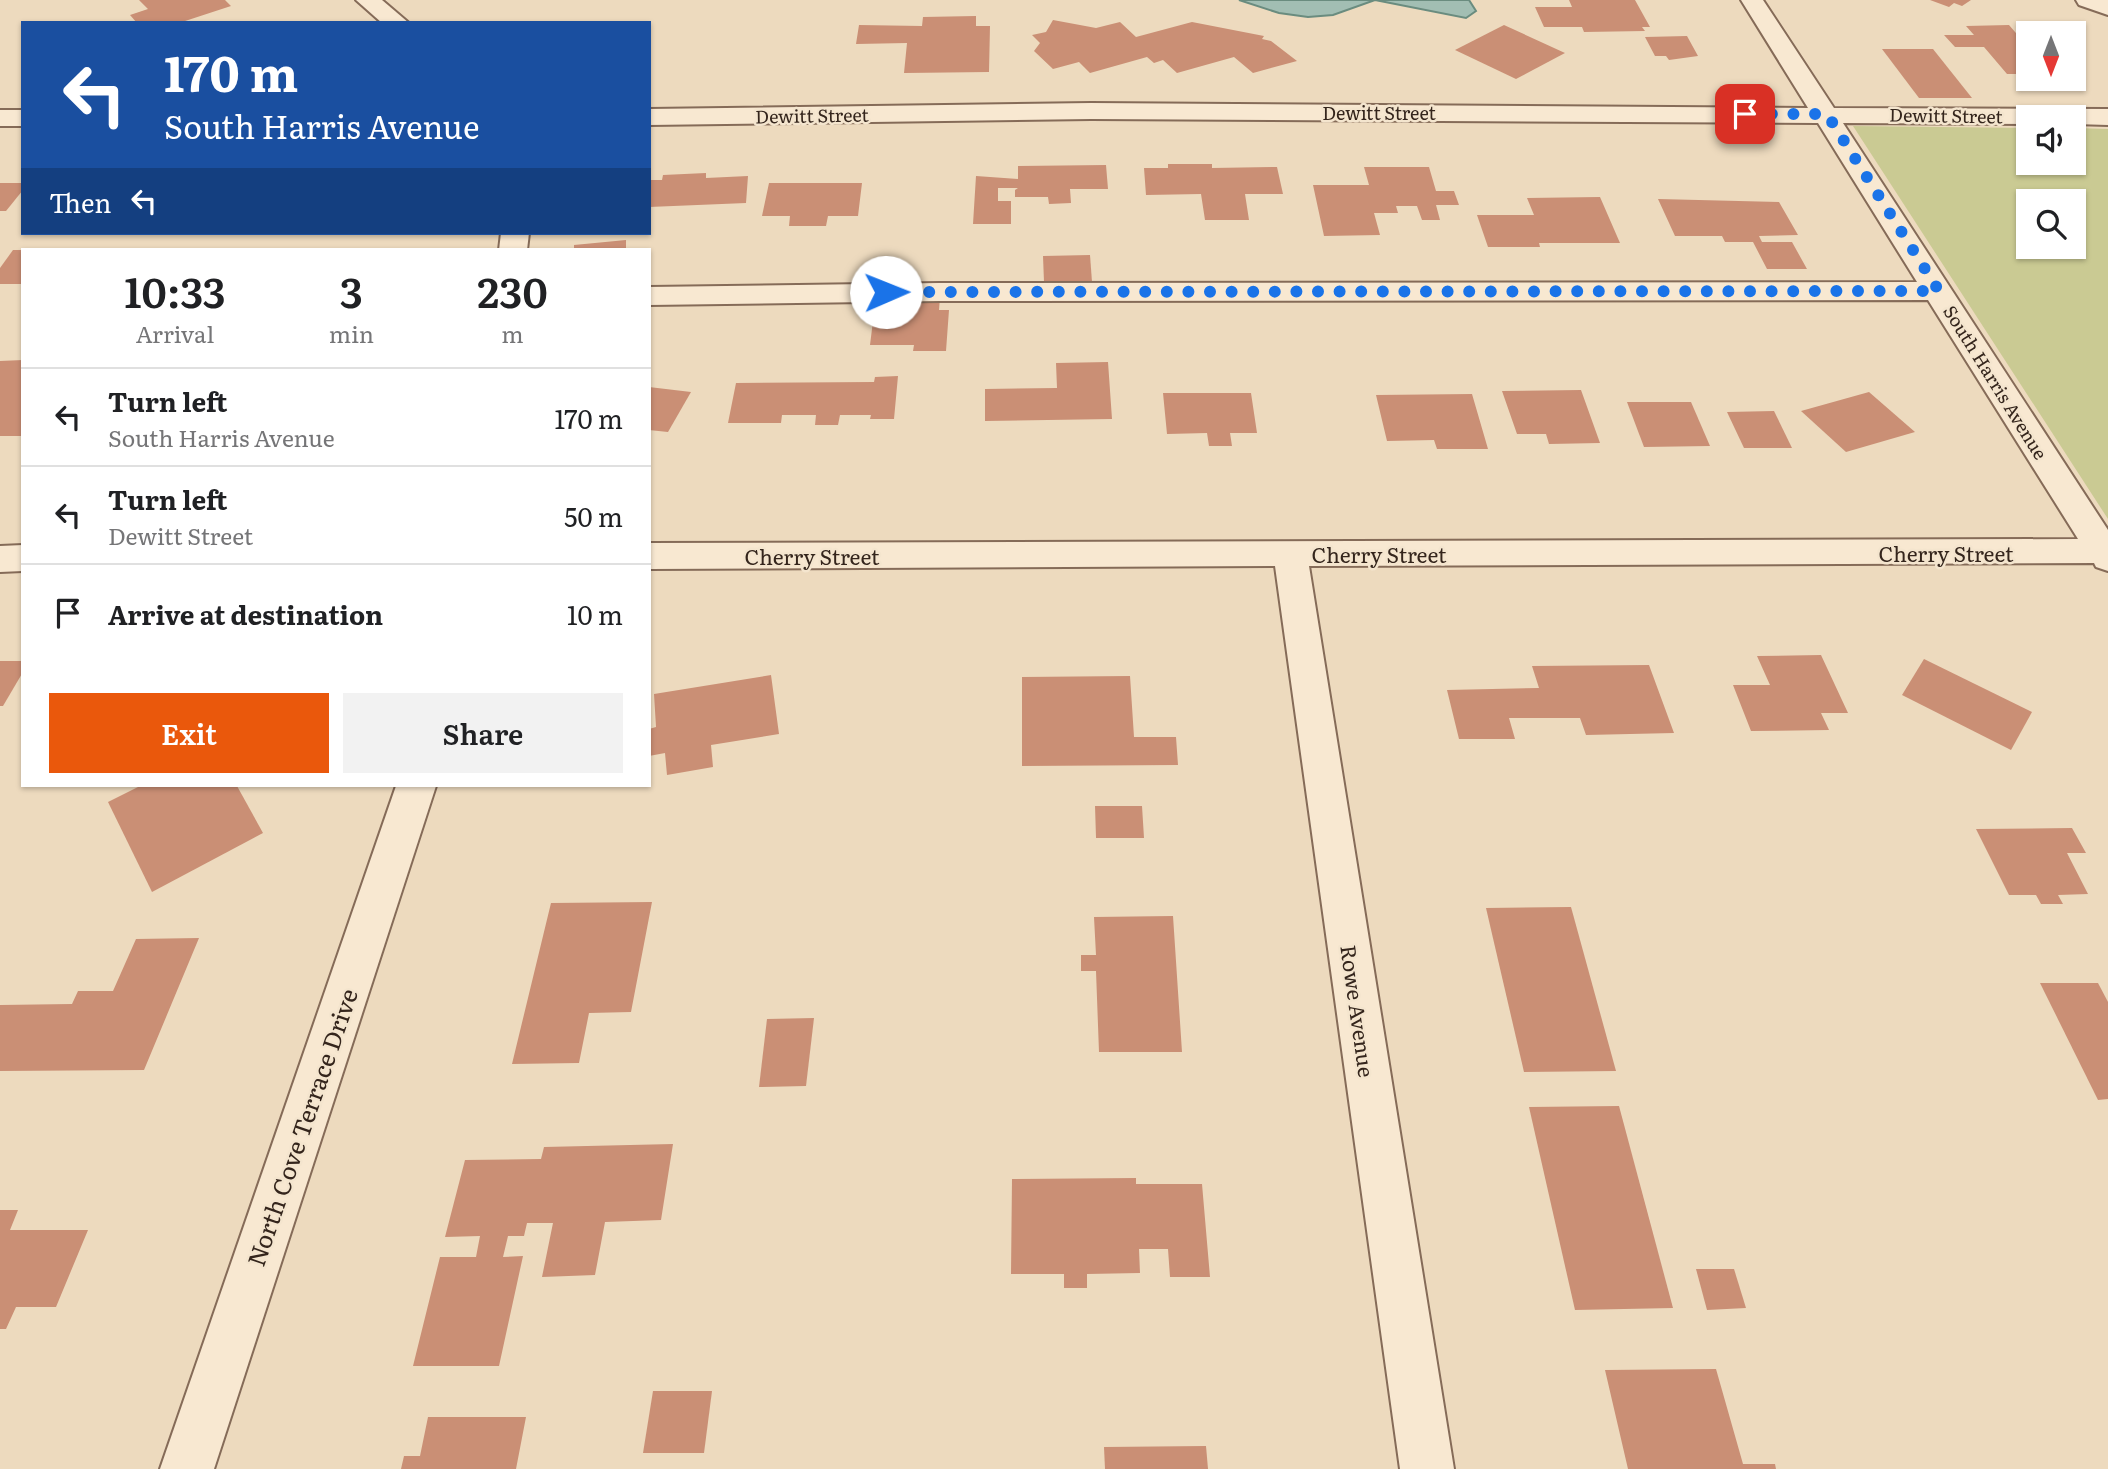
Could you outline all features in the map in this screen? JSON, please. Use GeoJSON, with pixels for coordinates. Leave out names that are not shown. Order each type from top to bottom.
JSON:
{"type":"FeatureCollection","features":[{"type":"Feature","properties":{"kind":"street"},"geometry":{"type":"LineString","coordinates":[[367,0],[394,21]]}},
{"type":"Feature","properties":{"kind":"street","name":"South Harris Avenue"},"geometry":{"type":"LineString","coordinates":[[1752,0],[2107,554]]}},
{"type":"Feature","properties":{"kind":"street"},"geometry":{"type":"LineString","coordinates":[[2087,0],[2108,8]]}},
{"type":"Feature","properties":{"kind":"street","name":"Dewitt Street"},"geometry":{"type":"LineString","coordinates":[[651,117],[1091,111],[2108,117]]}},
{"type":"Feature","properties":{"kind":"street"},"geometry":{"type":"LineString","coordinates":[[0,118],[21,118]]}},
{"type":"Feature","properties":{"kind":"street"},"geometry":{"type":"LineString","coordinates":[[651,296],[939,292],[1939,291]]}},
{"type":"Feature","properties":{"kind":"street","name":"Cherry Street"},"geometry":{"type":"LineString","coordinates":[[651,556],[1290,553],[2107,554]]}},
{"type":"Feature","properties":{"kind":"street","name":"Rowe Avenue"},"geometry":{"type":"LineString","coordinates":[[1290,553],[1427,1469]]}},
{"type":"Feature","properties":{"kind":"street"},"geometry":{"type":"LineString","coordinates":[[0,559],[21,558]]}},
{"type":"Feature","properties":{"kind":"street","name":"North Cove Terrace Drive"},"geometry":{"type":"LineString","coordinates":[[187,1469],[416,787]]}},
{"type":"Feature","properties":{"kind":"green space"},"geometry":{"type":"Polygon","coordinates":[[[1853,126],[2016,128],[2016,175],[2086,175],[2086,128],[2108,129],[2108,519],[1853,126]]]}},
{"type":"Feature","properties":{"kind":"shaded area"},"geometry":{"type":"Polygon","coordinates":[[[1239,0],[1375,0],[1333,15],[1308,17],[1279,13],[1239,0]]]}},
{"type":"Feature","properties":{"kind":"shaded area"},"geometry":{"type":"Polygon","coordinates":[[[1375,0],[1469,0],[1476,11],[1466,18],[1375,0]]]}},
{"type":"Feature","properties":{"kind":"building"},"geometry":{"type":"Polygon","coordinates":[[[139,0],[225,0],[231,6],[185,21],[135,21],[130,15],[148,9],[139,0]]]}},
{"type":"Feature","properties":{"kind":"building"},"geometry":{"type":"Polygon","coordinates":[[[1569,0],[1635,0],[1650,27],[1642,27],[1645,31],[1584,32],[1582,27],[1544,27],[1535,7],[1572,7],[1569,0]]]}},
{"type":"Feature","properties":{"kind":"building"},"geometry":{"type":"Polygon","coordinates":[[[1930,0],[1971,0],[1962,6],[1954,3],[1949,7],[1930,0]]]}},
{"type":"Feature","properties":{"kind":"building"},"geometry":{"type":"Polygon","coordinates":[[[976,16],[976,26],[990,26],[989,72],[904,73],[907,43],[856,44],[859,25],[922,26],[923,17],[976,16]]]}},
{"type":"Feature","properties":{"kind":"building"},"geometry":{"type":"Polygon","coordinates":[[[1053,20],[1096,28],[1120,22],[1136,37],[1192,22],[1264,36],[1262,39],[1271,41],[1297,61],[1253,73],[1234,57],[1177,73],[1163,60],[1154,63],[1147,57],[1090,73],[1079,62],[1053,69],[1034,51],[1040,43],[1032,35],[1046,32],[1053,20]]]}},
{"type":"Feature","properties":{"kind":"building"},"geometry":{"type":"Polygon","coordinates":[[[1504,25],[1565,53],[1516,79],[1455,50],[1504,25]]]}},
{"type":"Feature","properties":{"kind":"building"},"geometry":{"type":"Polygon","coordinates":[[[2009,25],[2016,33],[2016,74],[2007,74],[1984,47],[1955,47],[1944,35],[1974,35],[1966,26],[2009,25]]]}},
{"type":"Feature","properties":{"kind":"building"},"geometry":{"type":"Polygon","coordinates":[[[1687,36],[1698,56],[1669,60],[1666,56],[1655,56],[1645,37],[1687,36]]]}},
{"type":"Feature","properties":{"kind":"building"},"geometry":{"type":"Polygon","coordinates":[[[1882,49],[1933,49],[1972,98],[1919,98],[1882,49]]]}},
{"type":"Feature","properties":{"kind":"building"},"geometry":{"type":"Polygon","coordinates":[[[1168,164],[1212,164],[1212,168],[1277,167],[1283,194],[1245,194],[1249,220],[1205,220],[1201,194],[1146,195],[1144,168],[1168,168],[1168,164]]]}},
{"type":"Feature","properties":{"kind":"building"},"geometry":{"type":"Polygon","coordinates":[[[1106,165],[1108,189],[1070,189],[1071,203],[1049,204],[1048,197],[1015,197],[1015,190],[1018,188],[998,188],[998,201],[1011,201],[1011,224],[973,224],[976,176],[1018,179],[1018,166],[1106,165]]]}},
{"type":"Feature","properties":{"kind":"building"},"geometry":{"type":"Polygon","coordinates":[[[1364,167],[1429,167],[1436,191],[1454,191],[1459,205],[1436,205],[1440,220],[1422,220],[1417,206],[1396,206],[1398,213],[1374,213],[1380,235],[1324,236],[1313,185],[1369,185],[1364,167]]]}},
{"type":"Feature","properties":{"kind":"building"},"geometry":{"type":"Polygon","coordinates":[[[706,173],[706,178],[748,176],[746,203],[651,207],[651,180],[662,180],[663,175],[706,173]]]}},
{"type":"Feature","properties":{"kind":"building"},"geometry":{"type":"Polygon","coordinates":[[[0,183],[21,183],[21,192],[6,211],[0,211],[0,183]]]}},
{"type":"Feature","properties":{"kind":"building"},"geometry":{"type":"Polygon","coordinates":[[[769,183],[862,183],[858,216],[828,216],[826,226],[789,226],[790,216],[762,216],[769,183]]]}},
{"type":"Feature","properties":{"kind":"building"},"geometry":{"type":"Polygon","coordinates":[[[1600,197],[1620,243],[1539,243],[1540,247],[1488,247],[1477,215],[1534,215],[1527,198],[1600,197]]]}},
{"type":"Feature","properties":{"kind":"building"},"geometry":{"type":"Polygon","coordinates":[[[1658,199],[1779,202],[1798,235],[1759,236],[1762,242],[1792,242],[1807,269],[1767,269],[1753,242],[1725,242],[1722,236],[1675,236],[1658,199]]]}},
{"type":"Feature","properties":{"kind":"building"},"geometry":{"type":"Polygon","coordinates":[[[626,240],[626,248],[574,248],[574,245],[626,240]]]}},
{"type":"Feature","properties":{"kind":"building"},"geometry":{"type":"Polygon","coordinates":[[[13,250],[21,250],[21,284],[0,284],[0,268],[13,250]]]}},
{"type":"Feature","properties":{"kind":"building"},"geometry":{"type":"Polygon","coordinates":[[[1090,255],[1092,282],[1044,282],[1043,256],[1090,255]]]}},
{"type":"Feature","properties":{"kind":"building"},"geometry":{"type":"Polygon","coordinates":[[[876,297],[940,297],[939,310],[949,310],[946,351],[913,351],[914,345],[870,345],[876,297]]]}},
{"type":"Feature","properties":{"kind":"building"},"geometry":{"type":"Polygon","coordinates":[[[21,360],[21,436],[0,436],[0,361],[21,360]]]}},
{"type":"Feature","properties":{"kind":"building"},"geometry":{"type":"Polygon","coordinates":[[[1108,362],[1112,419],[985,421],[985,389],[1057,388],[1056,363],[1108,362]]]}},
{"type":"Feature","properties":{"kind":"building"},"geometry":{"type":"Polygon","coordinates":[[[898,376],[894,419],[870,419],[871,415],[840,415],[838,425],[815,425],[816,415],[782,415],[781,423],[728,423],[736,383],[874,382],[875,377],[898,376]]]}},
{"type":"Feature","properties":{"kind":"building"},"geometry":{"type":"Polygon","coordinates":[[[651,387],[691,392],[668,432],[651,430],[651,387]]]}},
{"type":"Feature","properties":{"kind":"building"},"geometry":{"type":"Polygon","coordinates":[[[1581,390],[1600,443],[1549,444],[1546,434],[1517,434],[1502,391],[1581,390]]]}},
{"type":"Feature","properties":{"kind":"building"},"geometry":{"type":"Polygon","coordinates":[[[1869,392],[1915,432],[1846,452],[1801,411],[1869,392]]]}},
{"type":"Feature","properties":{"kind":"building"},"geometry":{"type":"Polygon","coordinates":[[[1163,393],[1251,393],[1257,433],[1230,433],[1232,446],[1209,446],[1207,433],[1167,434],[1163,393]]]}},
{"type":"Feature","properties":{"kind":"building"},"geometry":{"type":"Polygon","coordinates":[[[1472,394],[1488,449],[1437,449],[1434,440],[1387,441],[1376,395],[1472,394]]]}},
{"type":"Feature","properties":{"kind":"building"},"geometry":{"type":"Polygon","coordinates":[[[1627,402],[1691,402],[1710,446],[1644,447],[1627,402]]]}},
{"type":"Feature","properties":{"kind":"building"},"geometry":{"type":"Polygon","coordinates":[[[1774,411],[1792,448],[1744,448],[1727,412],[1774,411]]]}},
{"type":"Feature","properties":{"kind":"building"},"geometry":{"type":"Polygon","coordinates":[[[1821,655],[1848,713],[1821,713],[1829,730],[1751,731],[1733,685],[1770,685],[1757,656],[1821,655]]]}},
{"type":"Feature","properties":{"kind":"building"},"geometry":{"type":"Polygon","coordinates":[[[1924,659],[2032,712],[2011,750],[1902,695],[1924,659]]]}},
{"type":"Feature","properties":{"kind":"building"},"geometry":{"type":"Polygon","coordinates":[[[0,661],[21,661],[21,675],[3,706],[0,706],[0,661]]]}},
{"type":"Feature","properties":{"kind":"building"},"geometry":{"type":"Polygon","coordinates":[[[1649,665],[1674,733],[1586,735],[1580,718],[1509,718],[1515,739],[1459,739],[1447,690],[1539,688],[1532,666],[1649,665]]]}},
{"type":"Feature","properties":{"kind":"building"},"geometry":{"type":"Polygon","coordinates":[[[771,675],[779,734],[711,745],[713,767],[667,775],[665,753],[651,756],[651,728],[656,727],[654,694],[771,675]]]}},
{"type":"Feature","properties":{"kind":"building"},"geometry":{"type":"Polygon","coordinates":[[[1130,676],[1134,737],[1176,737],[1178,765],[1022,766],[1022,677],[1130,676]]]}},
{"type":"Feature","properties":{"kind":"building"},"geometry":{"type":"Polygon","coordinates":[[[138,787],[238,787],[263,833],[152,892],[108,802],[138,787]]]}},
{"type":"Feature","properties":{"kind":"building"},"geometry":{"type":"Polygon","coordinates":[[[1095,806],[1142,806],[1144,838],[1096,838],[1095,806]]]}},
{"type":"Feature","properties":{"kind":"building"},"geometry":{"type":"Polygon","coordinates":[[[2072,828],[2086,853],[2067,853],[2088,894],[2058,895],[2063,904],[2041,904],[2036,895],[2009,895],[1976,829],[2072,828]]]}},
{"type":"Feature","properties":{"kind":"building"},"geometry":{"type":"Polygon","coordinates":[[[652,902],[631,1012],[589,1013],[579,1063],[512,1064],[551,903],[652,902]]]}},
{"type":"Feature","properties":{"kind":"building"},"geometry":{"type":"Polygon","coordinates":[[[1571,907],[1616,1071],[1524,1072],[1486,908],[1571,907]]]}},
{"type":"Feature","properties":{"kind":"building"},"geometry":{"type":"Polygon","coordinates":[[[1173,916],[1182,1052],[1099,1052],[1096,971],[1081,971],[1081,955],[1096,955],[1094,917],[1173,916]]]}},
{"type":"Feature","properties":{"kind":"building"},"geometry":{"type":"Polygon","coordinates":[[[199,938],[144,1070],[0,1071],[0,1005],[72,1004],[78,991],[113,991],[136,939],[199,938]]]}},
{"type":"Feature","properties":{"kind":"building"},"geometry":{"type":"Polygon","coordinates":[[[2040,983],[2098,983],[2108,1002],[2108,1099],[2098,1100],[2040,983]]]}},
{"type":"Feature","properties":{"kind":"building"},"geometry":{"type":"Polygon","coordinates":[[[814,1018],[806,1086],[759,1087],[767,1019],[814,1018]]]}},
{"type":"Feature","properties":{"kind":"building"},"geometry":{"type":"Polygon","coordinates":[[[1619,1106],[1673,1308],[1575,1310],[1529,1107],[1619,1106]]]}},
{"type":"Feature","properties":{"kind":"building"},"geometry":{"type":"Polygon","coordinates":[[[673,1144],[661,1220],[605,1222],[595,1275],[542,1277],[553,1223],[527,1223],[524,1236],[508,1236],[503,1257],[523,1256],[499,1366],[413,1366],[440,1257],[476,1257],[480,1236],[445,1237],[465,1160],[541,1159],[544,1147],[673,1144]]]}},
{"type":"Feature","properties":{"kind":"building"},"geometry":{"type":"Polygon","coordinates":[[[1136,1178],[1136,1184],[1202,1184],[1210,1277],[1170,1277],[1168,1249],[1139,1249],[1140,1273],[1087,1274],[1087,1288],[1064,1288],[1064,1274],[1011,1274],[1012,1179],[1136,1178]]]}},
{"type":"Feature","properties":{"kind":"building"},"geometry":{"type":"Polygon","coordinates":[[[0,1210],[18,1210],[10,1230],[88,1230],[56,1307],[16,1307],[6,1329],[0,1329],[0,1210]]]}},
{"type":"Feature","properties":{"kind":"building"},"geometry":{"type":"Polygon","coordinates":[[[1696,1269],[1734,1269],[1746,1308],[1707,1310],[1696,1269]]]}},
{"type":"Feature","properties":{"kind":"building"},"geometry":{"type":"Polygon","coordinates":[[[1716,1369],[1743,1464],[1775,1464],[1776,1469],[1628,1469],[1605,1370],[1716,1369]]]}},
{"type":"Feature","properties":{"kind":"building"},"geometry":{"type":"Polygon","coordinates":[[[653,1391],[712,1391],[704,1453],[643,1453],[653,1391]]]}},
{"type":"Feature","properties":{"kind":"building"},"geometry":{"type":"Polygon","coordinates":[[[428,1417],[526,1417],[516,1469],[401,1469],[404,1456],[420,1456],[428,1417]]]}},
{"type":"Feature","properties":{"kind":"building"},"geometry":{"type":"Polygon","coordinates":[[[1206,1446],[1208,1469],[1105,1469],[1104,1447],[1206,1446]]]}},
{"type":"Feature","properties":{"kind":"route"},"geometry":{"type":"LineString","coordinates":[[886,292],[1939,291],[1827,114],[1745,114]]}}]}
